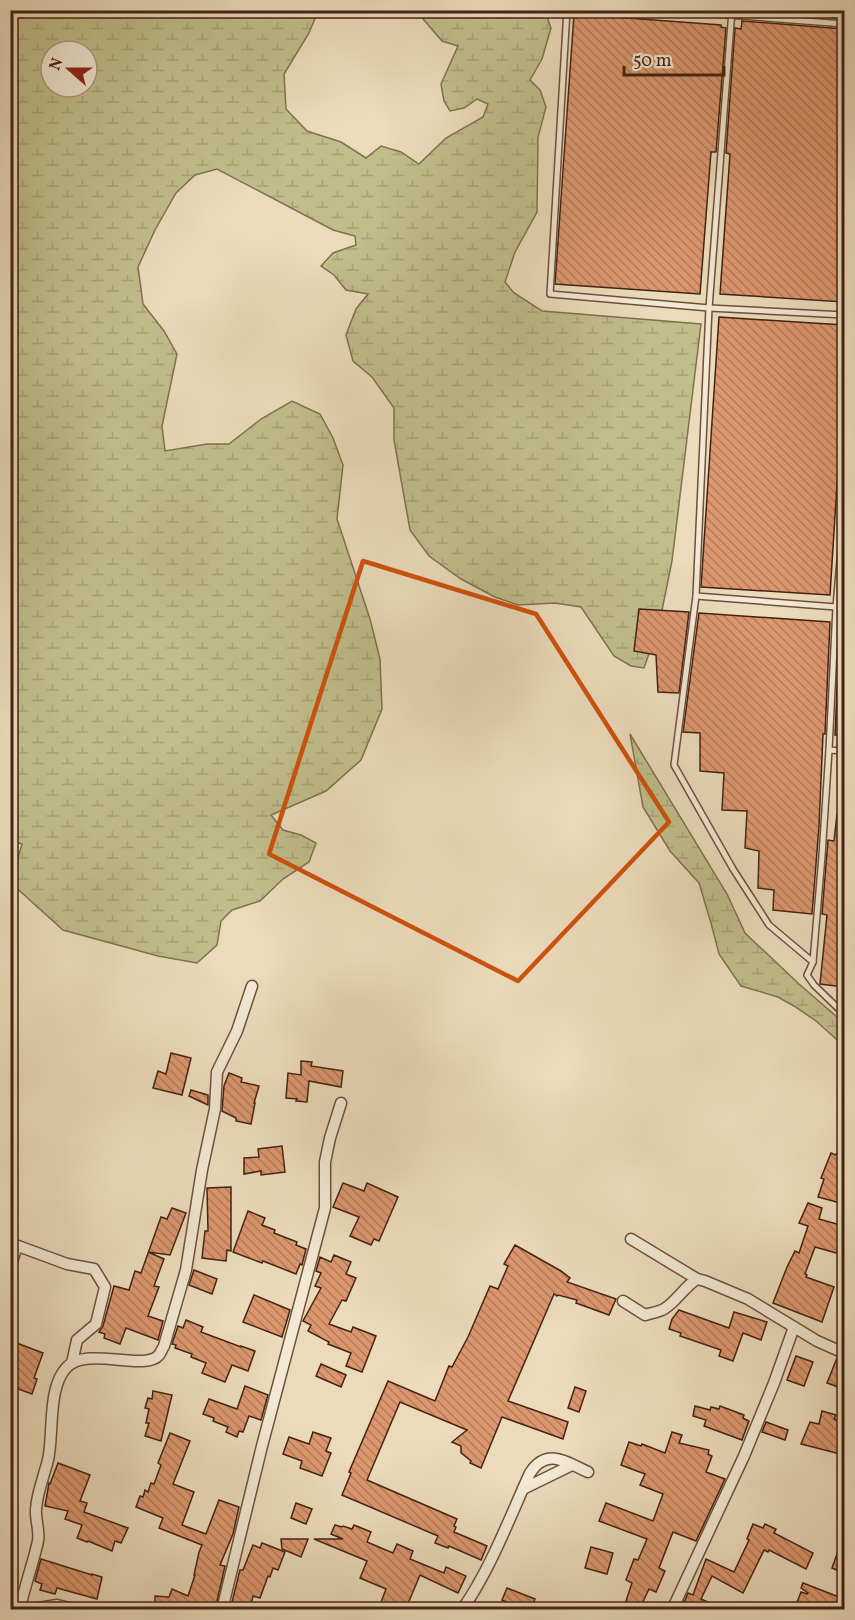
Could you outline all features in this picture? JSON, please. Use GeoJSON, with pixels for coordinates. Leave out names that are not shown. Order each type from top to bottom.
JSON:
{"type":"FeatureCollection","features":[{"type":"Feature","properties":{"kind":"street"},"geometry":{"type":"LineString","coordinates":[[78,1610],[57,1605],[33,1609],[15,1608],[38,1540],[36,1511],[49,1457],[53,1403],[61,1376],[67,1366],[72,1363],[78,1360],[98,1358],[141,1361],[153,1359],[159,1356],[164,1346],[186,1270],[202,1170],[214,1116],[217,1072],[237,1031],[252,986]]}},
{"type":"Feature","properties":{"kind":"street"},"geometry":{"type":"LineString","coordinates":[[222,1610],[262,1446],[325,1208],[325,1162],[341,1103]]}},
{"type":"Feature","properties":{"kind":"street"},"geometry":{"type":"LineString","coordinates":[[631,1239],[697,1279],[748,1299],[817,1341],[844,1353]]}},
{"type":"Feature","properties":{"kind":"street"},"geometry":{"type":"LineString","coordinates":[[10,1268],[14,1244],[67,1264],[93,1269],[105,1287],[96,1324],[77,1340],[72,1363]]}},
{"type":"Feature","properties":{"kind":"street"},"geometry":{"type":"LineString","coordinates":[[623,1301],[645,1315],[663,1310],[697,1279]]}},
{"type":"Feature","properties":{"kind":"street"},"geometry":{"type":"LineString","coordinates":[[672,1610],[744,1456],[794,1327]]}},
{"type":"Feature","properties":{"kind":"street"},"geometry":{"type":"LineString","coordinates":[[462,1610],[473,1594],[537,1463],[546,1458],[554,1458],[588,1473]]}},
{"type":"Feature","properties":{"kind":"street"},"geometry":{"type":"LineString","coordinates":[[523,1489],[572,1466]]}},
{"type":"Feature","properties":{"kind":"lane"},"geometry":{"type":"LineString","coordinates":[[567,10],[550,294],[710,308],[844,315]]}},
{"type":"Feature","properties":{"kind":"lane"},"geometry":{"type":"LineString","coordinates":[[663,10],[732,13],[844,24]]}},
{"type":"Feature","properties":{"kind":"lane"},"geometry":{"type":"LineString","coordinates":[[732,13],[710,308],[696,596],[674,765],[733,869],[769,925],[813,962]]}},
{"type":"Feature","properties":{"kind":"lane"},"geometry":{"type":"LineString","coordinates":[[844,513],[836,607],[822,856],[813,962],[807,975],[814,985],[844,1014]]}},
{"type":"Feature","properties":{"kind":"lane"},"geometry":{"type":"LineString","coordinates":[[696,596],[836,607]]}},
{"type":"Feature","properties":{"kind":"lane"},"geometry":{"type":"LineString","coordinates":[[829,750],[844,751]]}},
{"type":"Feature","properties":{"kind":"highlighted area"},"geometry":{"type":"Polygon","coordinates":[[[363,561],[536,614],[669,822],[518,981],[269,854],[363,561]]]}},
{"type":"Feature","properties":{"kind":"green space"},"geometry":{"type":"Polygon","coordinates":[[[10,11],[318,11],[309,33],[284,74],[286,109],[307,131],[341,142],[366,158],[381,146],[401,152],[419,164],[446,138],[483,117],[488,104],[477,99],[464,108],[450,111],[444,101],[441,84],[458,46],[442,41],[423,19],[422,11],[545,11],[551,28],[542,59],[530,80],[540,90],[546,107],[538,137],[537,212],[515,252],[505,282],[514,293],[542,311],[701,324],[672,561],[659,625],[644,668],[631,666],[614,656],[581,607],[555,603],[518,605],[495,597],[461,579],[429,556],[410,530],[394,440],[394,408],[372,377],[353,361],[346,335],[356,309],[368,294],[346,290],[334,275],[321,266],[333,253],[356,245],[355,236],[333,230],[217,169],[195,175],[176,193],[138,267],[143,304],[164,331],[177,354],[162,426],[165,451],[207,444],[229,444],[261,419],[292,401],[320,414],[333,438],[343,465],[337,519],[370,619],[380,659],[382,709],[361,760],[326,791],[271,815],[283,830],[301,835],[316,843],[309,862],[283,879],[260,901],[232,910],[221,921],[217,945],[197,963],[158,956],[63,930],[11,883],[22,844],[10,840],[10,11]]]}},
{"type":"Feature","properties":{"kind":"green space"},"geometry":{"type":"Polygon","coordinates":[[[630,734],[727,894],[745,933],[844,1023],[844,1046],[816,1021],[794,1006],[778,997],[741,986],[719,954],[699,883],[670,851],[643,807],[630,734]]]}},
{"type":"Feature","properties":{"kind":"building"},"geometry":{"type":"Polygon","coordinates":[[[844,10],[844,19],[742,11],[844,10]]]}},
{"type":"Feature","properties":{"kind":"building"},"geometry":{"type":"Polygon","coordinates":[[[574,14],[721,25],[726,28],[716,152],[711,152],[700,294],[555,284],[574,14]]]}},
{"type":"Feature","properties":{"kind":"building"},"geometry":{"type":"Polygon","coordinates":[[[742,21],[844,29],[844,302],[720,294],[730,154],[726,153],[735,28],[741,29],[742,21]]]}},
{"type":"Feature","properties":{"kind":"building"},"geometry":{"type":"Polygon","coordinates":[[[719,317],[844,325],[844,374],[830,595],[701,587],[719,317]]]}},
{"type":"Feature","properties":{"kind":"building"},"geometry":{"type":"Polygon","coordinates":[[[639,609],[689,612],[679,693],[658,692],[656,655],[634,651],[639,609]]]}},
{"type":"Feature","properties":{"kind":"building"},"geometry":{"type":"Polygon","coordinates":[[[699,613],[830,622],[825,734],[823,734],[812,914],[773,910],[774,890],[758,888],[759,851],[745,848],[747,811],[722,810],[724,773],[700,771],[700,733],[683,732],[699,613]]]}},
{"type":"Feature","properties":{"kind":"building"},"geometry":{"type":"Polygon","coordinates":[[[840,622],[844,623],[844,735],[835,735],[840,622]]]}},
{"type":"Feature","properties":{"kind":"building"},"geometry":{"type":"Polygon","coordinates":[[[837,814],[844,814],[844,987],[820,984],[827,915],[822,914],[828,840],[834,841],[837,814]]]}},
{"type":"Feature","properties":{"kind":"building"},"geometry":{"type":"Polygon","coordinates":[[[171,1053],[191,1058],[182,1095],[153,1088],[158,1071],[166,1074],[171,1053]]]}},
{"type":"Feature","properties":{"kind":"building"},"geometry":{"type":"Polygon","coordinates":[[[301,1061],[312,1062],[311,1066],[343,1071],[341,1087],[309,1081],[307,1102],[286,1098],[288,1073],[301,1075],[301,1061]]]}},
{"type":"Feature","properties":{"kind":"building"},"geometry":{"type":"Polygon","coordinates":[[[229,1073],[242,1078],[241,1082],[259,1086],[251,1124],[236,1121],[236,1118],[222,1111],[224,1086],[229,1073]]]}},
{"type":"Feature","properties":{"kind":"building"},"geometry":{"type":"Polygon","coordinates":[[[191,1090],[208,1095],[208,1105],[189,1096],[191,1090]]]}},
{"type":"Feature","properties":{"kind":"building"},"geometry":{"type":"Polygon","coordinates":[[[844,1136],[844,1204],[818,1197],[824,1179],[821,1178],[831,1153],[836,1155],[844,1136]]]}},
{"type":"Feature","properties":{"kind":"building"},"geometry":{"type":"Polygon","coordinates":[[[282,1146],[285,1172],[261,1175],[261,1171],[244,1174],[244,1158],[259,1157],[258,1149],[282,1146]]]}},
{"type":"Feature","properties":{"kind":"building"},"geometry":{"type":"Polygon","coordinates":[[[343,1183],[364,1191],[367,1183],[398,1197],[379,1241],[374,1239],[371,1245],[350,1236],[359,1217],[333,1207],[343,1183]]]}},
{"type":"Feature","properties":{"kind":"building"},"geometry":{"type":"Polygon","coordinates":[[[231,1187],[231,1251],[227,1250],[226,1261],[202,1258],[205,1231],[208,1231],[207,1188],[231,1187]]]}},
{"type":"Feature","properties":{"kind":"building"},"geometry":{"type":"Polygon","coordinates":[[[808,1203],[822,1208],[819,1219],[844,1226],[844,1240],[840,1254],[815,1247],[805,1274],[806,1277],[834,1287],[822,1322],[773,1303],[795,1251],[799,1253],[808,1226],[799,1223],[808,1203]]]}},
{"type":"Feature","properties":{"kind":"building"},"geometry":{"type":"Polygon","coordinates":[[[172,1208],[186,1213],[170,1255],[148,1252],[161,1217],[167,1219],[172,1208]]]}},
{"type":"Feature","properties":{"kind":"building"},"geometry":{"type":"Polygon","coordinates":[[[248,1211],[265,1218],[262,1225],[275,1230],[274,1233],[297,1242],[296,1245],[306,1249],[302,1265],[300,1264],[296,1274],[233,1252],[248,1211]]]}},
{"type":"Feature","properties":{"kind":"building"},"geometry":{"type":"Polygon","coordinates":[[[515,1245],[561,1271],[570,1278],[567,1282],[616,1299],[609,1315],[576,1303],[577,1300],[554,1294],[508,1401],[568,1422],[563,1439],[502,1417],[481,1468],[470,1463],[471,1461],[461,1453],[461,1446],[452,1442],[467,1430],[400,1402],[367,1480],[457,1519],[454,1532],[487,1546],[481,1560],[449,1546],[448,1548],[435,1543],[438,1536],[342,1495],[351,1473],[349,1472],[388,1381],[435,1401],[449,1366],[452,1367],[468,1337],[490,1286],[498,1289],[508,1266],[504,1264],[515,1245]]]}},
{"type":"Feature","properties":{"kind":"building"},"geometry":{"type":"Polygon","coordinates":[[[148,1252],[164,1259],[154,1286],[159,1287],[148,1316],[163,1321],[158,1340],[126,1328],[120,1344],[104,1338],[105,1334],[99,1332],[103,1326],[114,1286],[129,1290],[135,1271],[141,1273],[148,1252]]]}},
{"type":"Feature","properties":{"kind":"building"},"geometry":{"type":"Polygon","coordinates":[[[334,1255],[351,1262],[346,1274],[356,1278],[346,1301],[342,1300],[329,1324],[351,1332],[353,1327],[376,1336],[362,1372],[346,1366],[351,1353],[328,1344],[329,1342],[308,1331],[311,1325],[303,1321],[321,1288],[315,1286],[321,1273],[316,1271],[320,1257],[331,1262],[334,1255]]]}},
{"type":"Feature","properties":{"kind":"building"},"geometry":{"type":"Polygon","coordinates":[[[194,1270],[217,1279],[212,1294],[189,1285],[194,1270]]]}},
{"type":"Feature","properties":{"kind":"building"},"geometry":{"type":"Polygon","coordinates":[[[254,1295],[290,1310],[282,1337],[243,1322],[254,1295]]]}},
{"type":"Feature","properties":{"kind":"building"},"geometry":{"type":"Polygon","coordinates":[[[679,1310],[729,1328],[734,1312],[767,1322],[761,1340],[743,1333],[733,1361],[719,1356],[721,1350],[680,1336],[681,1333],[669,1329],[672,1319],[679,1310]]]}},
{"type":"Feature","properties":{"kind":"building"},"geometry":{"type":"Polygon","coordinates":[[[186,1320],[203,1327],[201,1332],[255,1351],[248,1371],[232,1365],[225,1382],[202,1373],[206,1363],[191,1357],[192,1354],[175,1348],[176,1345],[172,1344],[178,1326],[183,1328],[186,1320]]]}},
{"type":"Feature","properties":{"kind":"building"},"geometry":{"type":"Polygon","coordinates":[[[14,1342],[43,1353],[34,1378],[37,1379],[32,1394],[10,1386],[10,1351],[14,1342]]]}},
{"type":"Feature","properties":{"kind":"building"},"geometry":{"type":"Polygon","coordinates":[[[796,1356],[813,1362],[804,1386],[787,1380],[796,1356]]]}},
{"type":"Feature","properties":{"kind":"building"},"geometry":{"type":"Polygon","coordinates":[[[837,1358],[844,1360],[844,1380],[841,1388],[827,1383],[837,1358]]]}},
{"type":"Feature","properties":{"kind":"building"},"geometry":{"type":"Polygon","coordinates":[[[321,1364],[346,1375],[341,1387],[316,1376],[321,1364]]]}},
{"type":"Feature","properties":{"kind":"building"},"geometry":{"type":"Polygon","coordinates":[[[245,1386],[268,1395],[261,1420],[249,1416],[243,1432],[239,1431],[237,1437],[226,1432],[228,1427],[203,1414],[209,1399],[237,1409],[245,1386]]]}},
{"type":"Feature","properties":{"kind":"building"},"geometry":{"type":"Polygon","coordinates":[[[575,1387],[586,1391],[579,1412],[568,1408],[575,1387]]]}},
{"type":"Feature","properties":{"kind":"building"},"geometry":{"type":"Polygon","coordinates":[[[153,1391],[172,1395],[161,1441],[145,1436],[149,1423],[146,1423],[149,1409],[145,1408],[148,1398],[152,1399],[153,1391]]]}},
{"type":"Feature","properties":{"kind":"building"},"geometry":{"type":"Polygon","coordinates":[[[695,1406],[710,1410],[711,1407],[719,1409],[720,1406],[744,1415],[743,1418],[749,1421],[742,1440],[704,1426],[706,1420],[693,1416],[695,1406]]]}},
{"type":"Feature","properties":{"kind":"building"},"geometry":{"type":"Polygon","coordinates":[[[822,1411],[836,1415],[834,1419],[844,1424],[844,1455],[801,1444],[810,1422],[819,1424],[822,1411]]]}},
{"type":"Feature","properties":{"kind":"building"},"geometry":{"type":"Polygon","coordinates":[[[766,1422],[788,1430],[785,1440],[762,1432],[766,1422]]]}},
{"type":"Feature","properties":{"kind":"building"},"geometry":{"type":"Polygon","coordinates":[[[313,1432],[331,1438],[326,1451],[331,1453],[322,1476],[300,1468],[302,1461],[283,1454],[289,1437],[309,1444],[313,1432]]]}},
{"type":"Feature","properties":{"kind":"building"},"geometry":{"type":"Polygon","coordinates":[[[672,1432],[682,1435],[679,1443],[709,1450],[708,1454],[712,1456],[706,1472],[725,1479],[696,1541],[673,1532],[659,1568],[665,1571],[656,1592],[649,1589],[639,1610],[623,1610],[632,1583],[626,1580],[634,1559],[638,1560],[647,1539],[599,1521],[606,1503],[653,1521],[663,1494],[640,1485],[645,1474],[621,1465],[629,1442],[641,1446],[642,1444],[665,1453],[672,1432]]]}},
{"type":"Feature","properties":{"kind":"building"},"geometry":{"type":"Polygon","coordinates":[[[170,1433],[190,1441],[173,1484],[194,1492],[182,1525],[206,1534],[219,1500],[239,1507],[233,1534],[220,1565],[225,1566],[215,1610],[155,1610],[155,1596],[169,1597],[172,1589],[188,1596],[202,1545],[159,1528],[163,1518],[136,1507],[140,1496],[143,1497],[145,1490],[148,1492],[151,1483],[154,1484],[161,1465],[158,1463],[170,1433]]]}},
{"type":"Feature","properties":{"kind":"building"},"geometry":{"type":"Polygon","coordinates":[[[58,1463],[90,1475],[80,1501],[87,1503],[84,1512],[128,1528],[121,1543],[115,1541],[112,1551],[77,1538],[82,1525],[65,1519],[68,1511],[45,1506],[49,1483],[58,1463]]]}},
{"type":"Feature","properties":{"kind":"building"},"geometry":{"type":"Polygon","coordinates":[[[296,1503],[312,1509],[306,1524],[291,1518],[296,1503]]]}},
{"type":"Feature","properties":{"kind":"building"},"geometry":{"type":"Polygon","coordinates":[[[753,1524],[763,1528],[765,1524],[776,1529],[774,1533],[813,1553],[806,1569],[769,1550],[768,1552],[764,1550],[743,1593],[712,1576],[701,1599],[725,1610],[681,1610],[688,1593],[693,1595],[706,1559],[734,1572],[749,1540],[747,1539],[753,1524]]]}},
{"type":"Feature","properties":{"kind":"building"},"geometry":{"type":"Polygon","coordinates":[[[335,1525],[352,1529],[354,1525],[371,1532],[367,1542],[393,1553],[397,1544],[413,1551],[410,1559],[444,1573],[446,1567],[466,1576],[458,1593],[420,1575],[407,1606],[396,1602],[395,1610],[378,1610],[386,1589],[360,1578],[367,1561],[314,1539],[343,1539],[331,1534],[335,1525]]]}},
{"type":"Feature","properties":{"kind":"building"},"geometry":{"type":"Polygon","coordinates":[[[844,1538],[844,1573],[832,1568],[844,1538]]]}},
{"type":"Feature","properties":{"kind":"building"},"geometry":{"type":"Polygon","coordinates":[[[281,1539],[308,1539],[301,1557],[282,1549],[281,1539]]]}},
{"type":"Feature","properties":{"kind":"building"},"geometry":{"type":"Polygon","coordinates":[[[262,1543],[285,1552],[278,1570],[273,1568],[260,1598],[253,1596],[250,1610],[230,1610],[240,1570],[243,1570],[253,1545],[260,1548],[262,1543]]]}},
{"type":"Feature","properties":{"kind":"building"},"geometry":{"type":"Polygon","coordinates":[[[591,1547],[613,1553],[607,1574],[585,1568],[591,1547]]]}},
{"type":"Feature","properties":{"kind":"building"},"geometry":{"type":"Polygon","coordinates":[[[41,1559],[102,1577],[97,1599],[57,1588],[55,1594],[40,1590],[42,1584],[35,1581],[41,1559]]]}},
{"type":"Feature","properties":{"kind":"building"},"geometry":{"type":"Polygon","coordinates":[[[803,1583],[844,1599],[838,1610],[826,1604],[824,1610],[794,1610],[801,1592],[808,1593],[801,1588],[803,1583]]]}},
{"type":"Feature","properties":{"kind":"building"},"geometry":{"type":"Polygon","coordinates":[[[507,1588],[535,1599],[531,1610],[525,1610],[502,1600],[507,1588]]]}}]}
